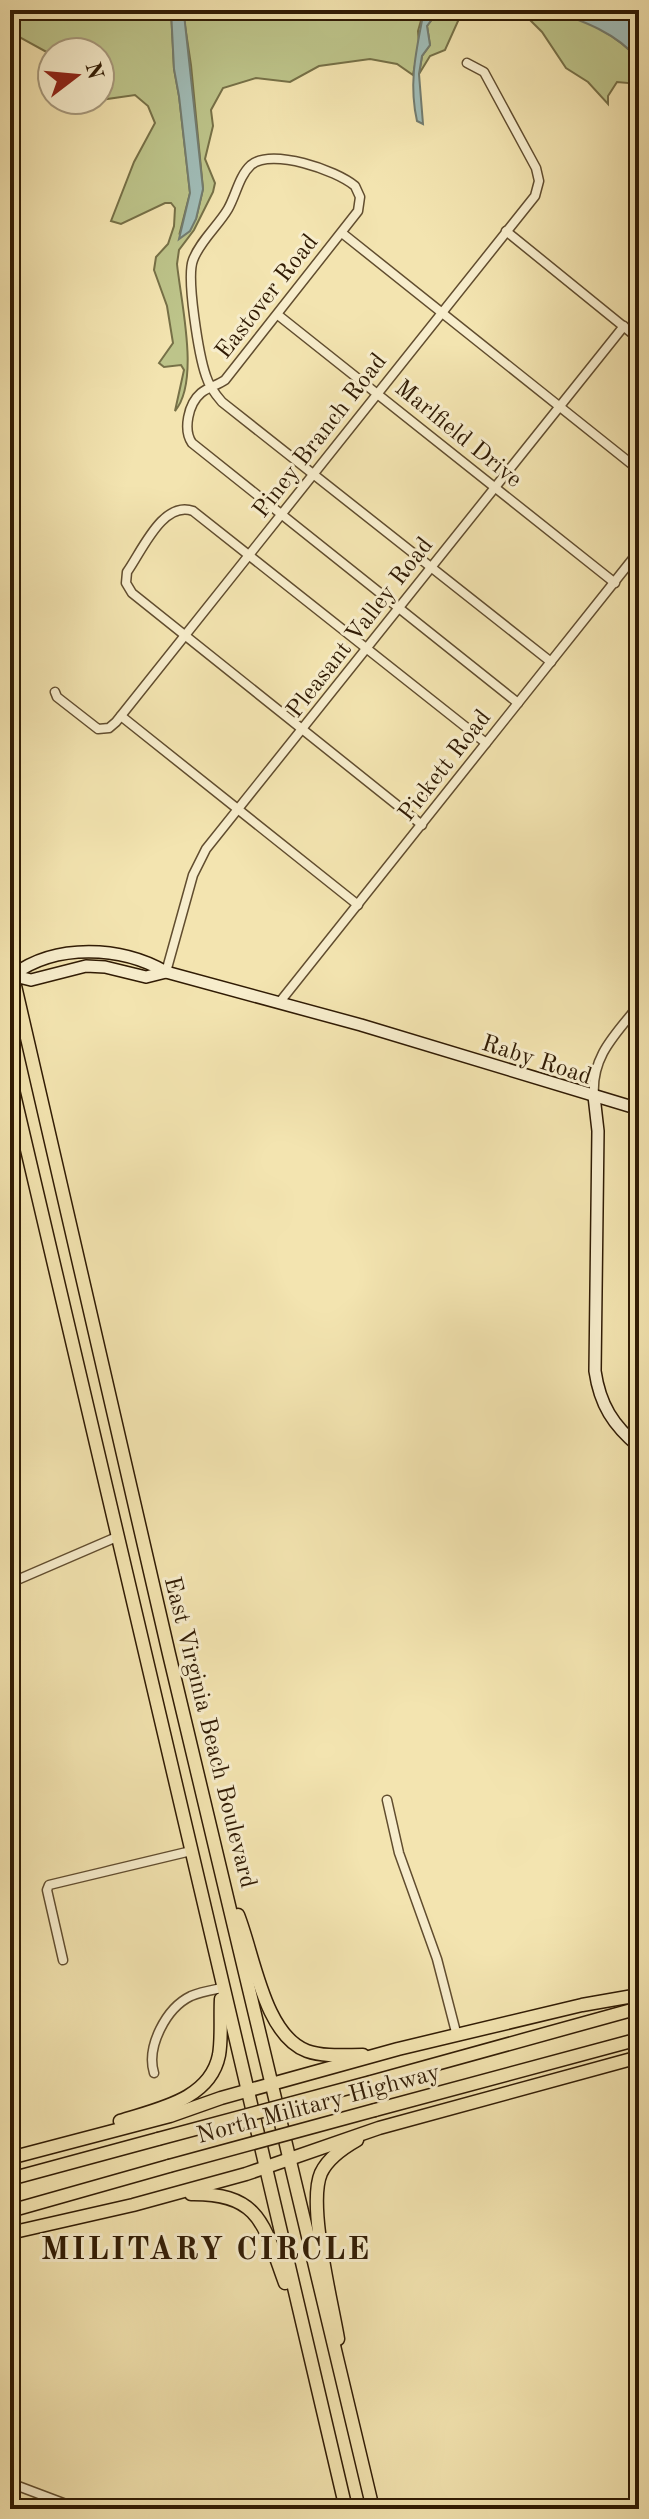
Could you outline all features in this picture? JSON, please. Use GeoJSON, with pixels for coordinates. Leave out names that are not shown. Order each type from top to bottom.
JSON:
{"type":"FeatureCollection","features":[{"type":"Feature","properties":{"kind":"main road","name":"East Virginia Beach Boulevard"},"geometry":{"type":"LineString","coordinates":[[11,972],[169,1654],[373,2509]]}},
{"type":"Feature","properties":{"kind":"main road","name":"East Virginia Beach Boulevard"},"geometry":{"type":"LineString","coordinates":[[10,1077],[346,2509]]}},
{"type":"Feature","properties":{"kind":"main road"},"geometry":{"type":"LineString","coordinates":[[225,1887],[248,1942],[269,2009],[281,2033],[310,2052],[378,2055]]}},
{"type":"Feature","properties":{"kind":"main road"},"geometry":{"type":"LineString","coordinates":[[49,2147],[182,2100],[203,2085],[211,2076],[219,2053],[222,1988]]}},
{"type":"Feature","properties":{"kind":"main road"},"geometry":{"type":"LineString","coordinates":[[10,2158],[170,2116],[378,2055],[582,2005],[639,1995]]}},
{"type":"Feature","properties":{"kind":"main road","name":"North Military Highway"},"geometry":{"type":"LineString","coordinates":[[10,2179],[639,2008]]}},
{"type":"Feature","properties":{"kind":"main road","name":"North Military Highway"},"geometry":{"type":"LineString","coordinates":[[10,2211],[639,2039]]}},
{"type":"Feature","properties":{"kind":"main road"},"geometry":{"type":"LineString","coordinates":[[10,2233],[172,2194],[266,2167],[379,2128],[639,2057]]}},
{"type":"Feature","properties":{"kind":"main road"},"geometry":{"type":"LineString","coordinates":[[343,2390],[342,2363],[317,2215],[317,2189],[322,2172],[336,2155],[379,2128]]}},
{"type":"Feature","properties":{"kind":"main road"},"geometry":{"type":"LineString","coordinates":[[172,2194],[215,2193],[249,2207],[261,2222],[301,2325]]}},
{"type":"Feature","properties":{"kind":"street","name":"Piney Branch Road"},"geometry":{"type":"LineString","coordinates":[[121,716],[535,196],[538,176],[484,72],[467,63]]}},
{"type":"Feature","properties":{"kind":"street","name":"Eastover Road"},"geometry":{"type":"LineString","coordinates":[[211,388],[203,365],[191,269],[198,250],[231,204],[247,169],[262,159],[283,158],[349,181],[358,191],[358,211],[225,380],[211,388],[200,394],[194,401],[186,432],[188,438],[281,515]]}},
{"type":"Feature","properties":{"kind":"street"},"geometry":{"type":"LineString","coordinates":[[506,231],[639,339]]}},
{"type":"Feature","properties":{"kind":"street"},"geometry":{"type":"LineString","coordinates":[[342,233],[639,470]]}},
{"type":"Feature","properties":{"kind":"street","name":"Marlfield Drive"},"geometry":{"type":"LineString","coordinates":[[278,315],[615,583]]}},
{"type":"Feature","properties":{"kind":"street","name":"Pleasant Valley Road"},"geometry":{"type":"LineString","coordinates":[[166,972],[200,859],[624,326]]}},
{"type":"Feature","properties":{"kind":"street"},"geometry":{"type":"LineString","coordinates":[[211,388],[222,402],[551,662]]}},
{"type":"Feature","properties":{"kind":"street"},"geometry":{"type":"LineString","coordinates":[[422,825],[128,588],[126,576],[165,515],[177,508],[193,511],[486,743]]}},
{"type":"Feature","properties":{"kind":"street"},"geometry":{"type":"LineString","coordinates":[[281,515],[518,703]]}},
{"type":"Feature","properties":{"kind":"street","name":"Pickett Road"},"geometry":{"type":"LineString","coordinates":[[279,1003],[639,551]]}},
{"type":"Feature","properties":{"kind":"street"},"geometry":{"type":"LineString","coordinates":[[55,692],[57,697],[98,729],[109,728],[121,716],[358,905]]}},
{"type":"Feature","properties":{"kind":"street","name":"Raby Road"},"geometry":{"type":"LineString","coordinates":[[11,972],[31,980],[86,966],[105,967],[146,977],[166,972],[594,1096],[598,1131],[595,1371],[600,1397],[609,1417],[639,1447]]}},
{"type":"Feature","properties":{"kind":"street"},"geometry":{"type":"LineString","coordinates":[[639,1005],[598,1059],[593,1080],[594,1096],[639,1109]]}},
{"type":"Feature","properties":{"kind":"street"},"geometry":{"type":"LineString","coordinates":[[10,1583],[119,1536]]}},
{"type":"Feature","properties":{"kind":"street"},"geometry":{"type":"LineString","coordinates":[[387,1800],[399,1853],[437,1959],[457,2036]]}},
{"type":"Feature","properties":{"kind":"street"},"geometry":{"type":"LineString","coordinates":[[63,1960],[47,1890],[49,1885],[191,1851]]}},
{"type":"Feature","properties":{"kind":"street"},"geometry":{"type":"LineString","coordinates":[[154,2073],[151,2056],[153,2044],[173,2011],[189,1997],[222,1988]]}},
{"type":"Feature","properties":{"kind":"street"},"geometry":{"type":"LineString","coordinates":[[10,2483],[79,2509]]}},
{"type":"Feature","properties":{"kind":"green space"},"geometry":{"type":"Polygon","coordinates":[[[548,9],[564,13],[611,35],[639,60],[639,84],[617,82],[608,96],[608,104],[588,82],[566,68],[542,32],[520,10],[548,9]]]}},
{"type":"Feature","properties":{"kind":"green space"},"geometry":{"type":"Polygon","coordinates":[[[10,10],[171,10],[174,69],[190,193],[180,232],[196,219],[203,189],[184,19],[186,11],[424,10],[418,31],[419,45],[413,75],[397,64],[370,59],[319,66],[290,82],[256,78],[223,88],[211,110],[213,126],[205,159],[215,183],[213,192],[194,230],[179,250],[177,264],[188,362],[182,398],[175,411],[184,370],[181,365],[164,367],[159,363],[173,343],[167,306],[154,270],[156,257],[168,244],[174,226],[175,208],[171,203],[165,203],[121,224],[111,221],[134,162],[155,123],[148,106],[135,95],[116,98],[116,36],[36,36],[36,46],[10,32],[10,10]]]}},
{"type":"Feature","properties":{"kind":"green space"},"geometry":{"type":"Polygon","coordinates":[[[439,10],[463,10],[445,50],[430,56],[419,74],[422,56],[430,45],[427,26],[439,10]]]}},
{"type":"Feature","properties":{"kind":"water"},"geometry":{"type":"Polygon","coordinates":[[[171,10],[209,10],[198,14],[187,11],[184,14],[203,189],[196,219],[190,231],[179,239],[190,193],[174,69],[171,10]]]}},
{"type":"Feature","properties":{"kind":"water"},"geometry":{"type":"Polygon","coordinates":[[[424,10],[439,10],[427,26],[430,45],[422,56],[419,74],[423,124],[417,121],[413,78],[424,10]]]}},
{"type":"Feature","properties":{"kind":"water"},"geometry":{"type":"Polygon","coordinates":[[[551,10],[639,10],[639,60],[610,35],[551,10]]]}},
{"type":"Feature","properties":{"kind":"district","name":"MILITARY CIRCLE"},"geometry":{"type":"Point","coordinates":[206,2248]}}]}
